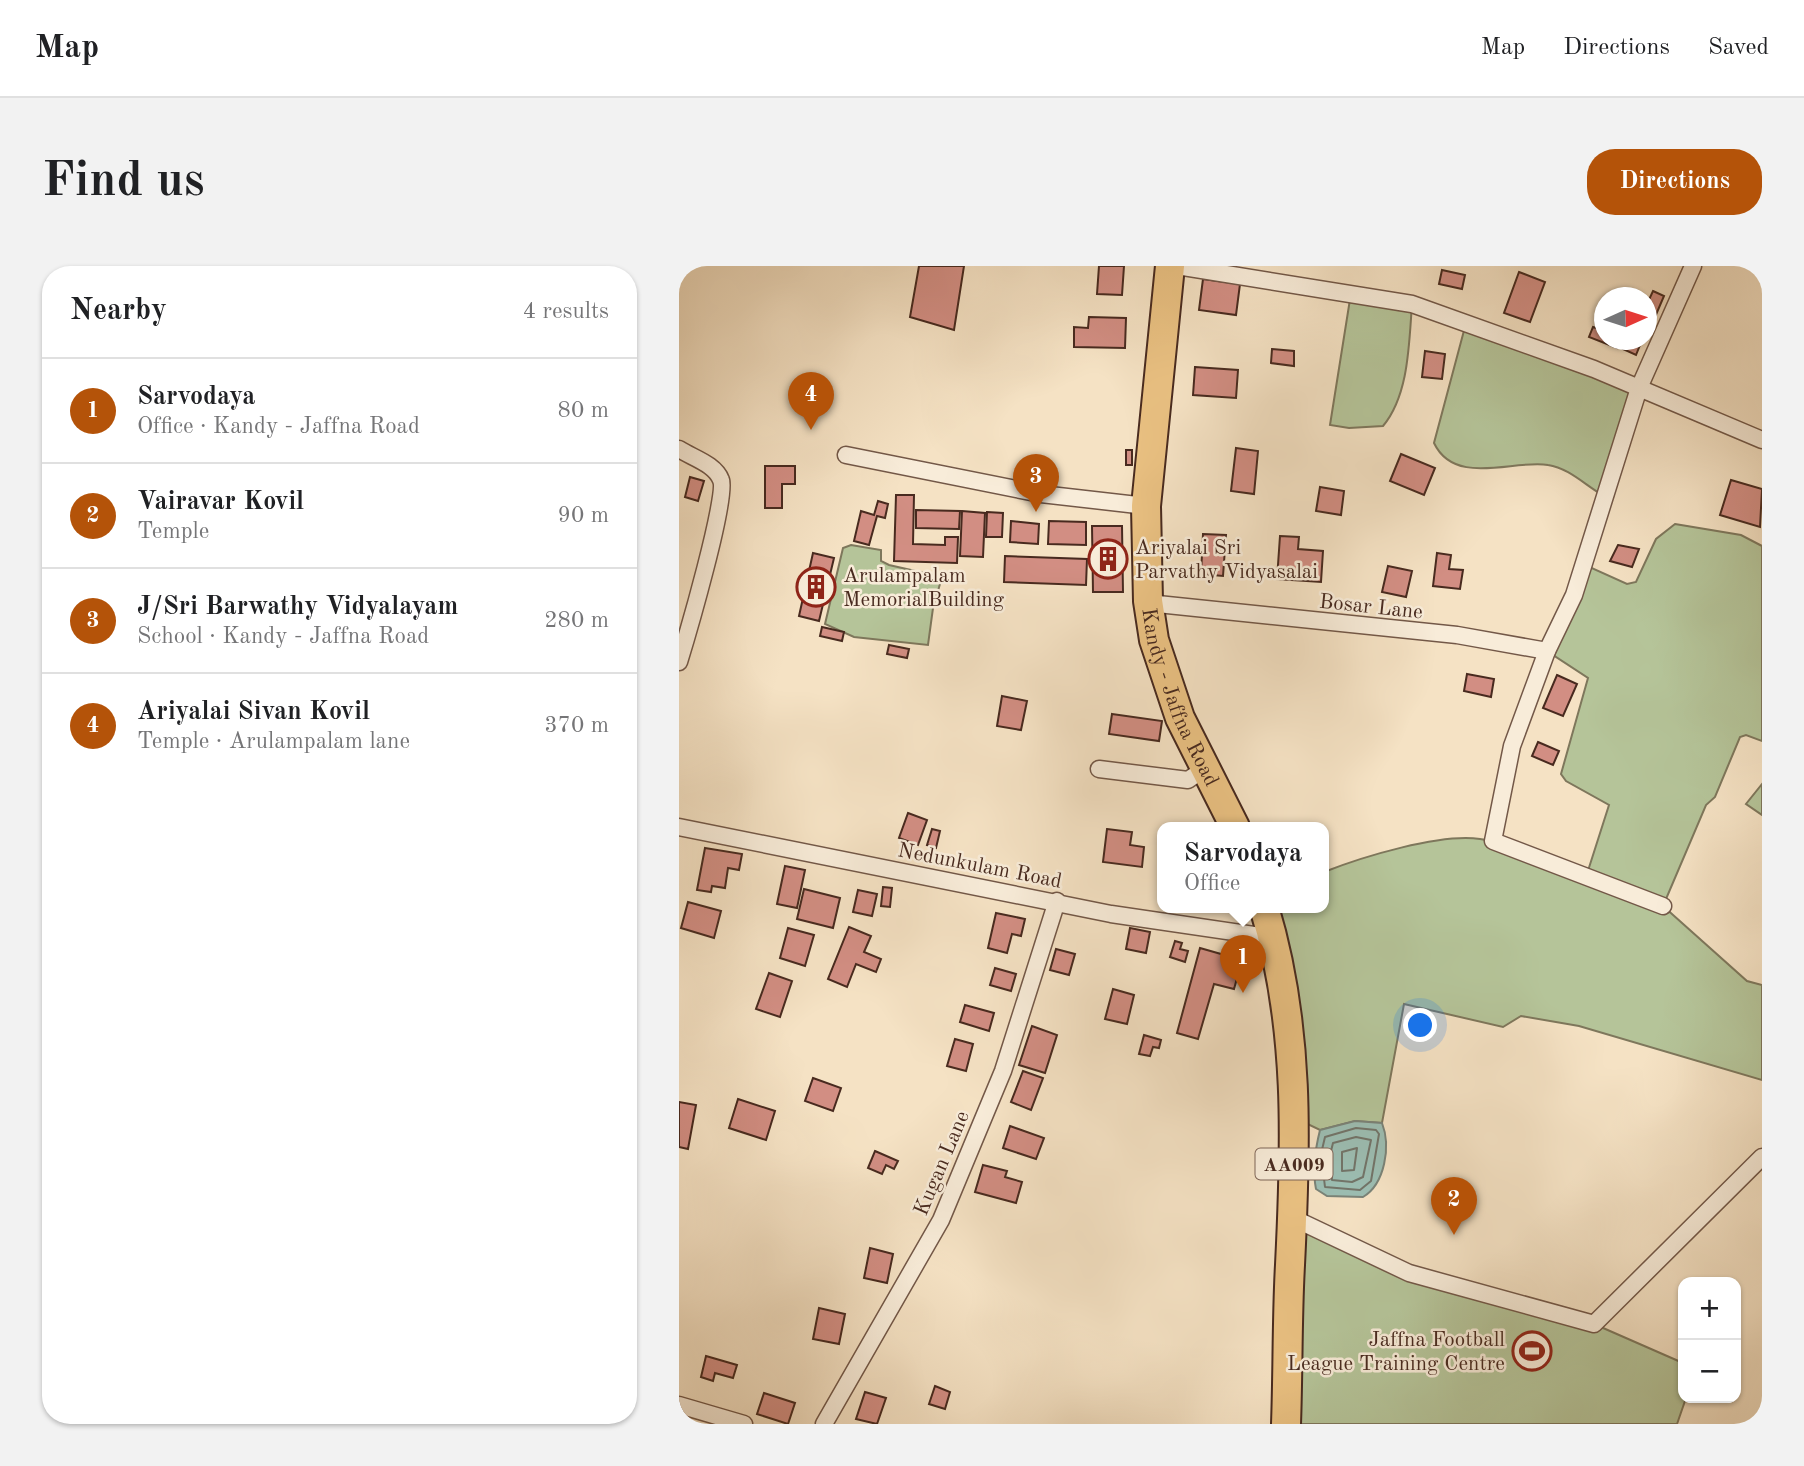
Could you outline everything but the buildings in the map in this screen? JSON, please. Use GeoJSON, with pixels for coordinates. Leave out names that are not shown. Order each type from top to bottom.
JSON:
{"type":"FeatureCollection","features":[{"type":"Feature","properties":{"kind":"highway","name":"Kandy - Jaffna Road"},"geometry":{"type":"LineString","coordinates":[[1170,266],[1146,506],[1148,603],[1154,640],[1180,718],[1232,822]]}},
{"type":"Feature","properties":{"kind":"highway","name":"AA009"},"geometry":{"type":"LineString","coordinates":[[1266,913],[1274,938],[1289,1018],[1295,1118],[1286,1424]]}},
{"type":"Feature","properties":{"kind":"street"},"geometry":{"type":"LineString","coordinates":[[1177,266],[1412,304],[1639,388],[1762,440]]}},
{"type":"Feature","properties":{"kind":"street"},"geometry":{"type":"LineString","coordinates":[[1663,906],[1493,841],[1512,746],[1547,651],[1574,595],[1639,388],[1693,266]]}},
{"type":"Feature","properties":{"kind":"street"},"geometry":{"type":"LineString","coordinates":[[679,449],[716,470],[723,482],[722,499],[679,662]]}},
{"type":"Feature","properties":{"kind":"street"},"geometry":{"type":"LineString","coordinates":[[846,454],[1041,494],[1146,506]]}},
{"type":"Feature","properties":{"kind":"street","name":"Bosar Lane"},"geometry":{"type":"LineString","coordinates":[[1148,603],[1457,635],[1547,651]]}},
{"type":"Feature","properties":{"kind":"street"},"geometry":{"type":"LineString","coordinates":[[1099,769],[1188,779],[1204,769]]}},
{"type":"Feature","properties":{"kind":"street","name":"Nedunkulam Road"},"geometry":{"type":"LineString","coordinates":[[679,827],[1193,928],[1274,938]]}},
{"type":"Feature","properties":{"kind":"street","name":"Kugan Lane"},"geometry":{"type":"LineString","coordinates":[[824,1424],[941,1220],[1003,1071],[1057,901]]}},
{"type":"Feature","properties":{"kind":"street"},"geometry":{"type":"LineString","coordinates":[[1293,1218],[1409,1273],[1594,1324],[1762,1157]]}},
{"type":"Feature","properties":{"kind":"street"},"geometry":{"type":"LineString","coordinates":[[679,1405],[744,1424]]}},
{"type":"Feature","properties":{"kind":"green space"},"geometry":{"type":"Polygon","coordinates":[[[1351,293],[1412,304],[1403,384],[1392,413],[1383,426],[1349,428],[1330,425],[1351,293]]]}},
{"type":"Feature","properties":{"kind":"green space"},"geometry":{"type":"Polygon","coordinates":[[[1466,323],[1639,388],[1604,496],[1570,473],[1548,465],[1470,468],[1456,464],[1444,456],[1434,443],[1466,323]]]}},
{"type":"Feature","properties":{"kind":"green space"},"geometry":{"type":"Polygon","coordinates":[[[1675,524],[1741,535],[1762,546],[1762,741],[1746,735],[1740,737],[1715,797],[1706,805],[1663,906],[1747,981],[1762,985],[1762,1080],[1579,1026],[1521,1016],[1503,1027],[1404,1004],[1382,1123],[1355,1121],[1320,1130],[1295,1118],[1265,913],[1329,913],[1329,870],[1380,853],[1444,840],[1463,838],[1494,842],[1521,850],[1586,877],[1609,805],[1566,781],[1561,774],[1588,678],[1547,651],[1583,564],[1627,584],[1636,582],[1656,539],[1675,524]]]}},
{"type":"Feature","properties":{"kind":"green space"},"geometry":{"type":"Polygon","coordinates":[[[851,545],[881,550],[881,561],[889,565],[942,577],[933,608],[928,645],[854,637],[825,624],[843,548],[851,545]]]}},
{"type":"Feature","properties":{"kind":"green space"},"geometry":{"type":"Polygon","coordinates":[[[1762,784],[1762,815],[1746,804],[1762,784]]]}},
{"type":"Feature","properties":{"kind":"green space"},"geometry":{"type":"Polygon","coordinates":[[[1293,1218],[1409,1273],[1594,1324],[1678,1361],[1678,1403],[1684,1403],[1677,1424],[1286,1424],[1293,1218]]]}},
{"type":"Feature","properties":{"kind":"water"},"geometry":{"type":"Polygon","coordinates":[[[1355,1121],[1382,1123],[1386,1153],[1381,1174],[1371,1191],[1363,1197],[1327,1196],[1316,1189],[1315,1182],[1315,1160],[1320,1130],[1355,1121]]]}},
{"type":"Feature","properties":{"kind":"place","name":"Ariyalai Sivan Kovil"},"geometry":{"type":"Point","coordinates":[811,430]}},
{"type":"Feature","properties":{"kind":"place","name":"J/Sri Barwathy Vidyalayam"},"geometry":{"type":"Point","coordinates":[1036,512]}},
{"type":"Feature","properties":{"kind":"place","name":"Ariyalai Sri Parvathy Vidyasalai"},"geometry":{"type":"Point","coordinates":[1108,559]}},
{"type":"Feature","properties":{"kind":"place","name":"Arulampalam MemorialBuilding"},"geometry":{"type":"Point","coordinates":[816,587]}},
{"type":"Feature","properties":{"kind":"place","name":"Sarvodaya"},"geometry":{"type":"Point","coordinates":[1243,993]}},
{"type":"Feature","properties":{"kind":"place","name":"Vairavar Kovil"},"geometry":{"type":"Point","coordinates":[1454,1235]}},
{"type":"Feature","properties":{"kind":"place","name":"Jaffna Football League Training Centre"},"geometry":{"type":"Point","coordinates":[1532,1351]}}]}
